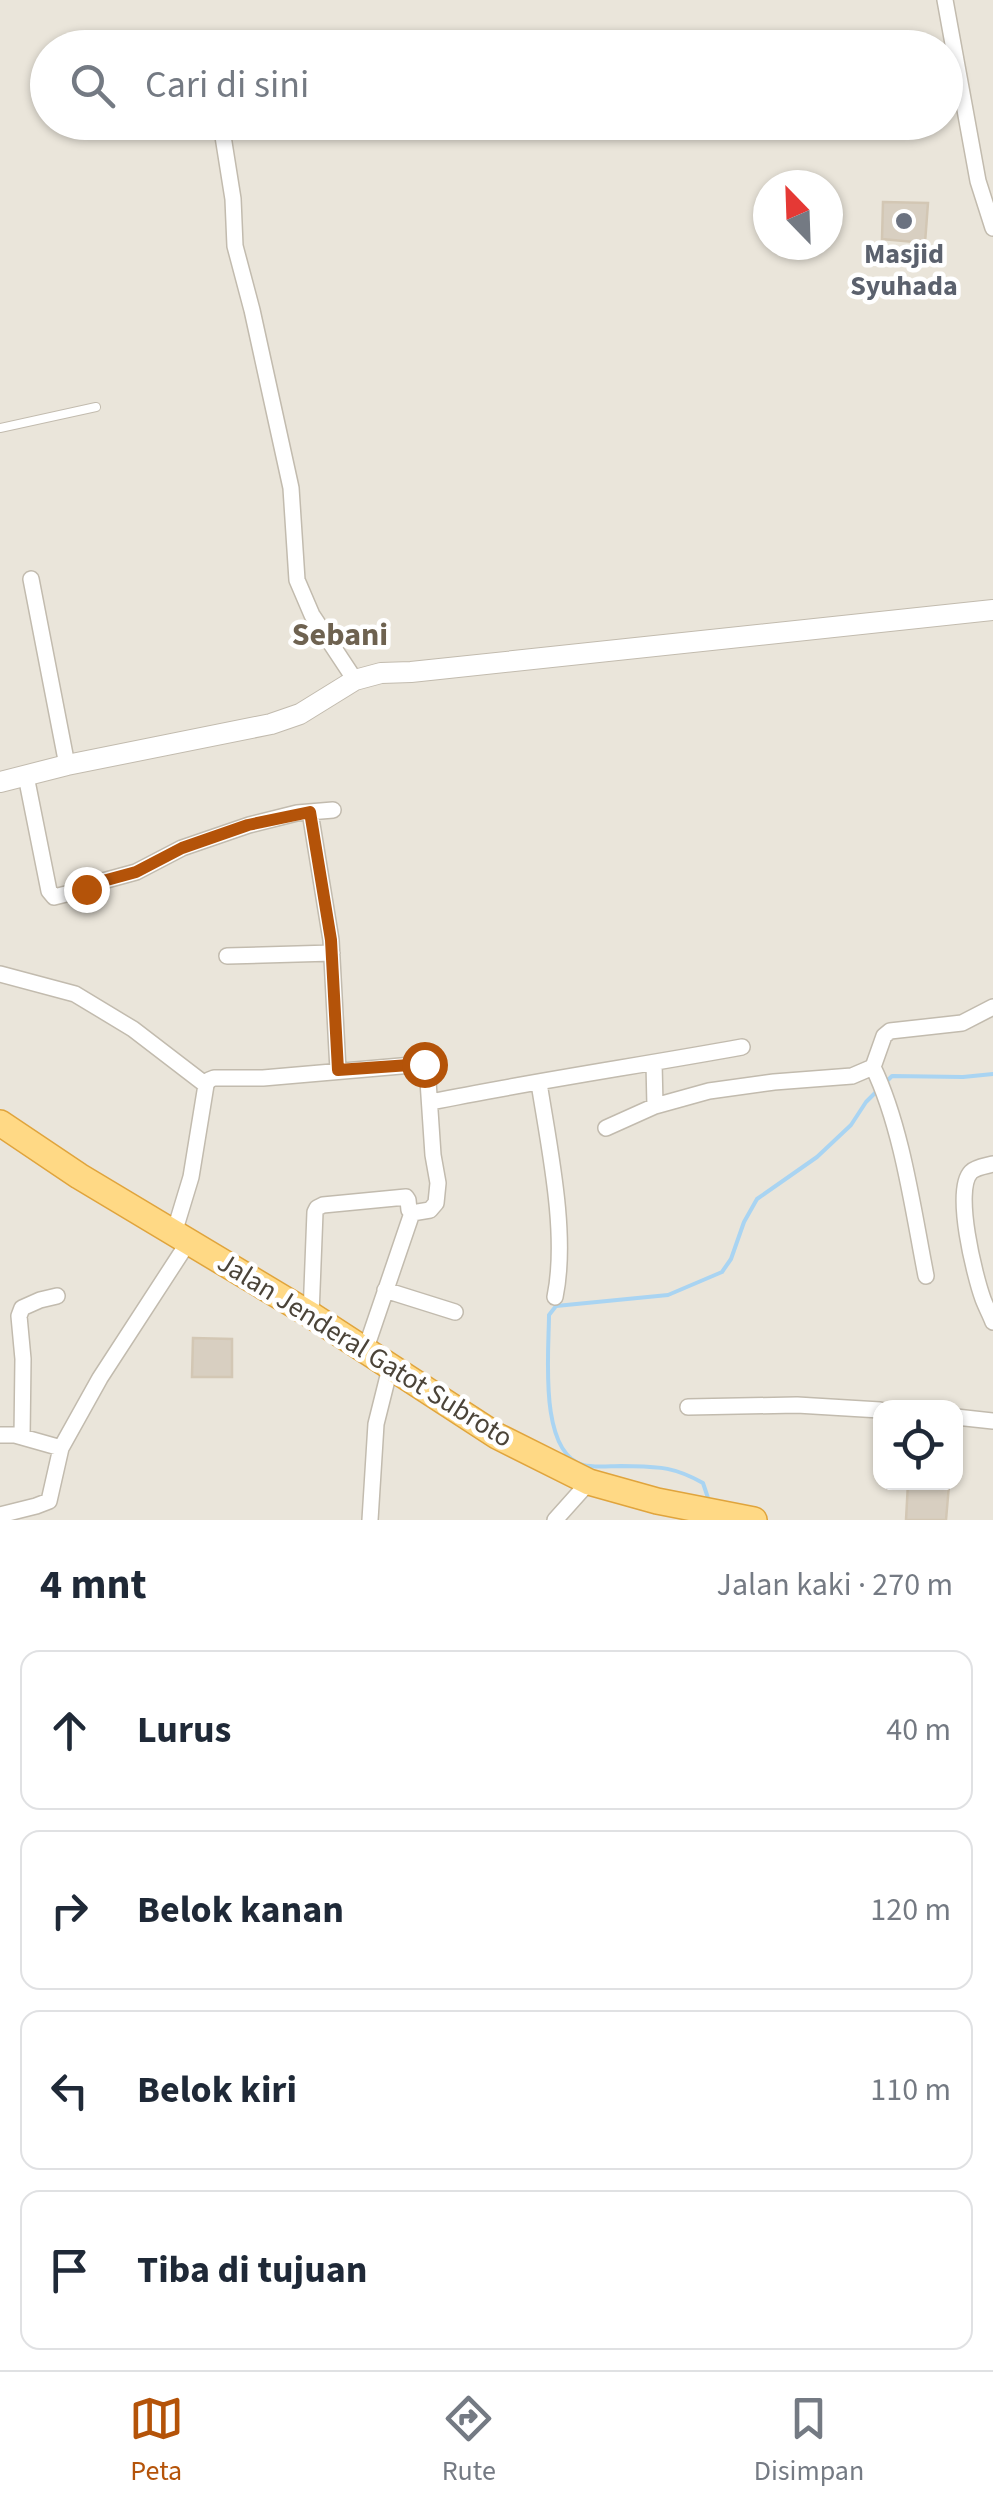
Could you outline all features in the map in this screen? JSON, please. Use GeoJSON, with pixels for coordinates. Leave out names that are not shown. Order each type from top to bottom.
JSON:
{"type":"FeatureCollection","features":[{"type":"Feature","properties":{"kind":"highway","name":"Jalan Jenderal Gatot Subroto"},"geometry":{"type":"LineString","coordinates":[[0,1124],[497,1436],[589,1482],[656,1501],[754,1520]]}},
{"type":"Feature","properties":{"kind":"street"},"geometry":{"type":"LineString","coordinates":[[945,0],[947,30]]}},
{"type":"Feature","properties":{"kind":"street"},"geometry":{"type":"LineString","coordinates":[[963,117],[993,228]]}},
{"type":"Feature","properties":{"kind":"street"},"geometry":{"type":"LineString","coordinates":[[224,140],[233,199],[235,246],[290,488],[297,580],[312,615],[354,680]]}},
{"type":"Feature","properties":{"kind":"street"},"geometry":{"type":"LineString","coordinates":[[30,579],[66,765]]}},
{"type":"Feature","properties":{"kind":"street"},"geometry":{"type":"LineString","coordinates":[[0,782],[271,724],[300,714],[354,680],[382,673],[664,647],[993,610]]}},
{"type":"Feature","properties":{"kind":"street"},"geometry":{"type":"LineString","coordinates":[[26,776],[49,892],[54,896],[136,872],[182,848],[248,825],[334,810]]}},
{"type":"Feature","properties":{"kind":"street"},"geometry":{"type":"LineString","coordinates":[[310,812],[332,953],[338,1070]]}},
{"type":"Feature","properties":{"kind":"street"},"geometry":{"type":"LineString","coordinates":[[227,956],[332,953]]}},
{"type":"Feature","properties":{"kind":"street"},"geometry":{"type":"LineString","coordinates":[[0,974],[75,994],[123,1022],[206,1084]]}},
{"type":"Feature","properties":{"kind":"street"},"geometry":{"type":"LineString","coordinates":[[926,1276],[898,1139],[875,1072],[884,1036],[890,1031],[962,1024],[993,1007]]}},
{"type":"Feature","properties":{"kind":"street"},"geometry":{"type":"LineString","coordinates":[[430,1102],[742,1047]]}},
{"type":"Feature","properties":{"kind":"street"},"geometry":{"type":"LineString","coordinates":[[52,1520],[49,1500],[60,1448],[182,1237],[209,1080],[425,1064],[438,1196],[430,1210],[412,1213]]}},
{"type":"Feature","properties":{"kind":"street"},"geometry":{"type":"LineString","coordinates":[[654,1064],[656,1106]]}},
{"type":"Feature","properties":{"kind":"street"},"geometry":{"type":"LineString","coordinates":[[606,1128],[656,1106],[709,1091],[875,1072]]}},
{"type":"Feature","properties":{"kind":"street"},"geometry":{"type":"LineString","coordinates":[[539,1082],[558,1229],[559,1275],[555,1297]]}},
{"type":"Feature","properties":{"kind":"street"},"geometry":{"type":"LineString","coordinates":[[993,1164],[974,1169],[968,1175],[964,1196],[974,1262],[993,1322]]}},
{"type":"Feature","properties":{"kind":"street"},"geometry":{"type":"LineString","coordinates":[[311,1316],[317,1208],[406,1198],[412,1213]]}},
{"type":"Feature","properties":{"kind":"street"},"geometry":{"type":"LineString","coordinates":[[366,1352],[412,1213]]}},
{"type":"Feature","properties":{"kind":"street"},"geometry":{"type":"LineString","coordinates":[[385,1290],[456,1312]]}},
{"type":"Feature","properties":{"kind":"street"},"geometry":{"type":"LineString","coordinates":[[22,1436],[19,1316],[22,1308],[57,1296]]}},
{"type":"Feature","properties":{"kind":"street"},"geometry":{"type":"LineString","coordinates":[[370,1520],[376,1424],[390,1368]]}},
{"type":"Feature","properties":{"kind":"street"},"geometry":{"type":"LineString","coordinates":[[688,1407],[796,1405],[873,1410]]}},
{"type":"Feature","properties":{"kind":"street"},"geometry":{"type":"LineString","coordinates":[[963,1418],[993,1421]]}},
{"type":"Feature","properties":{"kind":"street"},"geometry":{"type":"LineString","coordinates":[[0,1435],[22,1436],[60,1448]]}},
{"type":"Feature","properties":{"kind":"street"},"geometry":{"type":"LineString","coordinates":[[555,1520],[589,1482]]}},
{"type":"Feature","properties":{"kind":"street"},"geometry":{"type":"LineString","coordinates":[[0,1515],[49,1500]]}},
{"type":"Feature","properties":{"kind":"lane"},"geometry":{"type":"LineString","coordinates":[[0,428],[96,407]]}},
{"type":"Feature","properties":{"kind":"shaded area"},"geometry":{"type":"Polygon","coordinates":[[[0,0],[993,0],[993,1520],[0,1520],[0,0]]]}},
{"type":"Feature","properties":{"kind":"building","name":"Masjid Syuhada"},"geometry":{"type":"Polygon","coordinates":[[[883,202],[928,203],[925,243],[882,239],[883,202]]]}},
{"type":"Feature","properties":{"kind":"building"},"geometry":{"type":"Polygon","coordinates":[[[193,1338],[232,1339],[232,1377],[192,1377],[193,1338]]]}},
{"type":"Feature","properties":{"kind":"building"},"geometry":{"type":"Polygon","coordinates":[[[908,1490],[949,1490],[946,1520],[906,1520],[908,1490]]]}},
{"type":"Feature","properties":{"kind":"waterway"},"geometry":{"type":"LineString","coordinates":[[887,1081],[892,1076],[993,1074]]}},
{"type":"Feature","properties":{"kind":"waterway"},"geometry":{"type":"LineString","coordinates":[[709,1501],[703,1483],[682,1473],[654,1467],[587,1466],[569,1456],[552,1421],[549,1315],[556,1306],[668,1295],[722,1272],[757,1199],[817,1157],[851,1125],[876,1092]]}},
{"type":"Feature","properties":{"kind":"place","name":"Masjid Syuhada"},"geometry":{"type":"Point","coordinates":[904,221]}},
{"type":"Feature","properties":{"kind":"district","name":"Sebani"},"geometry":{"type":"Point","coordinates":[340,635]}},
{"type":"Feature","properties":{"kind":"route"},"geometry":{"type":"LineString","coordinates":[[86,889],[248,825],[310,812],[331,940],[338,1070],[424,1064]]}}]}
